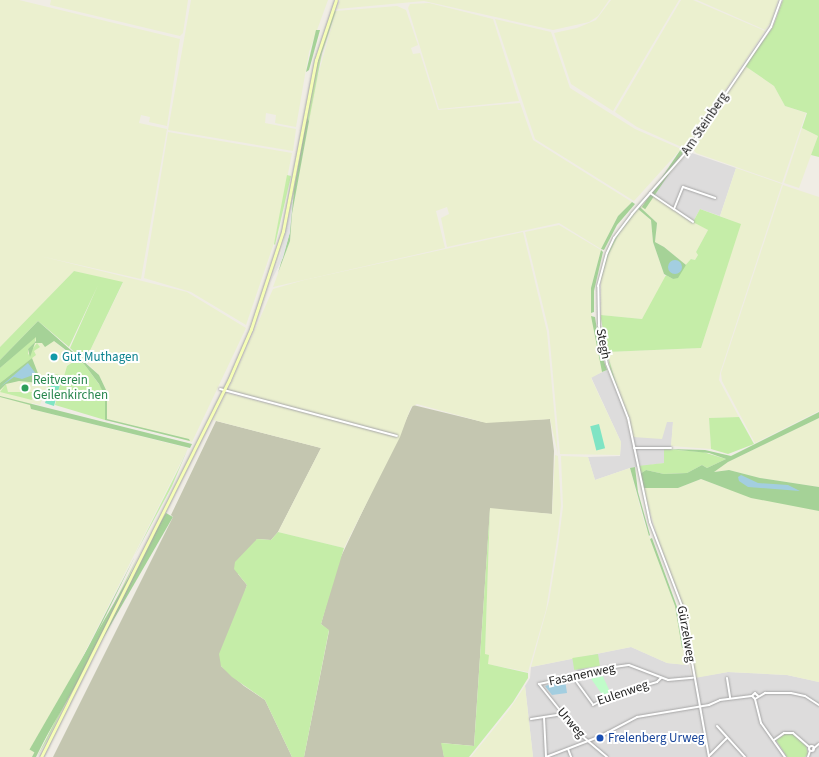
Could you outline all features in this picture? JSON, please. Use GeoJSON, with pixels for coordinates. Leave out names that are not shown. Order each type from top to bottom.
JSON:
{"type":"FeatureCollection","features":[{"type":"Feature","properties":{"kind":"main road"},"geometry":{"type":"LineString","coordinates":[[41,757],[252,329],[275,260],[290,202],[316,60],[336,0]]}},
{"type":"Feature","properties":{"kind":"street","name":"Am Steinberg"},"geometry":{"type":"LineString","coordinates":[[614,238],[650,193],[687,151],[772,27],[781,0]]}},
{"type":"Feature","properties":{"kind":"street"},"geometry":{"type":"LineString","coordinates":[[674,209],[683,187],[715,198]]}},
{"type":"Feature","properties":{"kind":"street"},"geometry":{"type":"LineString","coordinates":[[650,193],[694,222]]}},
{"type":"Feature","properties":{"kind":"street","name":"Stegh"},"geometry":{"type":"LineString","coordinates":[[614,238],[607,252],[598,286],[599,325],[607,364],[626,413],[642,491]]}},
{"type":"Feature","properties":{"kind":"street"},"geometry":{"type":"LineString","coordinates":[[222,390],[397,436]]}},
{"type":"Feature","properties":{"kind":"street"},"geometry":{"type":"LineString","coordinates":[[634,448],[671,448]]}},
{"type":"Feature","properties":{"kind":"street","name":"Gürzelweg"},"geometry":{"type":"LineString","coordinates":[[642,491],[656,539],[682,606],[709,757]]}},
{"type":"Feature","properties":{"kind":"street","name":"Fasanenweg"},"geometry":{"type":"LineString","coordinates":[[539,684],[573,677],[579,672],[629,665],[668,680],[694,678]]}},
{"type":"Feature","properties":{"kind":"street","name":"Eulenweg"},"geometry":{"type":"LineString","coordinates":[[573,677],[594,705],[609,696],[657,682],[661,678]]}},
{"type":"Feature","properties":{"kind":"street"},"geometry":{"type":"LineString","coordinates":[[727,678],[730,698]]}},
{"type":"Feature","properties":{"kind":"street","name":"Urweg"},"geometry":{"type":"LineString","coordinates":[[539,684],[562,714],[587,741],[607,757]]}},
{"type":"Feature","properties":{"kind":"street"},"geometry":{"type":"LineString","coordinates":[[544,717],[546,757],[587,741],[637,717],[717,703],[718,700],[730,698],[733,700],[752,696],[755,693],[758,696],[791,693],[807,697],[819,705]]}},
{"type":"Feature","properties":{"kind":"street"},"geometry":{"type":"LineString","coordinates":[[752,696],[756,699],[761,723],[785,757]]}},
{"type":"Feature","properties":{"kind":"street"},"geometry":{"type":"LineString","coordinates":[[531,718],[562,714]]}},
{"type":"Feature","properties":{"kind":"street"},"geometry":{"type":"LineString","coordinates":[[717,726],[745,757]]}},
{"type":"Feature","properties":{"kind":"street"},"geometry":{"type":"LineString","coordinates":[[774,740],[784,733],[793,732],[812,750]]}},
{"type":"Feature","properties":{"kind":"street"},"geometry":{"type":"LineString","coordinates":[[709,757],[716,752],[727,738]]}},
{"type":"Feature","properties":{"kind":"street"},"geometry":{"type":"LineString","coordinates":[[808,757],[812,750],[819,744]]}},
{"type":"Feature","properties":{"kind":"street"},"geometry":{"type":"LineString","coordinates":[[568,749],[570,757]]}},
{"type":"Feature","properties":{"kind":"shaded area"},"geometry":{"type":"Polygon","coordinates":[[[0,0],[19,0],[180,39],[167,126],[149,122],[150,117],[141,115],[139,123],[167,129],[141,279],[40,256],[187,292],[246,328],[192,442],[107,419],[107,392],[99,375],[85,361],[123,283],[74,271],[0,347],[0,0]]]}},
{"type":"Feature","properties":{"kind":"shaded area"},"geometry":{"type":"Polygon","coordinates":[[[51,0],[188,0],[183,33],[180,36],[50,5],[51,0]]]}},
{"type":"Feature","properties":{"kind":"shaded area"},"geometry":{"type":"Polygon","coordinates":[[[191,0],[328,0],[309,52],[296,127],[275,123],[276,115],[266,113],[265,123],[296,129],[293,151],[168,130],[191,0]]]}},
{"type":"Feature","properties":{"kind":"shaded area"},"geometry":{"type":"Polygon","coordinates":[[[340,0],[609,0],[598,16],[589,22],[553,30],[424,1],[337,9],[340,0]]]}},
{"type":"Feature","properties":{"kind":"shaded area"},"geometry":{"type":"Polygon","coordinates":[[[611,0],[679,0],[613,111],[571,84],[554,33],[577,28],[596,20],[611,0]]]}},
{"type":"Feature","properties":{"kind":"shaded area"},"geometry":{"type":"Polygon","coordinates":[[[681,0],[693,0],[765,31],[686,149],[637,127],[615,112],[681,0]]]}},
{"type":"Feature","properties":{"kind":"shaded area"},"geometry":{"type":"Polygon","coordinates":[[[697,0],[778,0],[771,22],[765,30],[697,0]]]}},
{"type":"Feature","properties":{"kind":"shaded area"},"geometry":{"type":"Polygon","coordinates":[[[429,3],[493,19],[519,101],[439,109],[408,8],[410,4],[429,3]]]}},
{"type":"Feature","properties":{"kind":"shaded area"},"geometry":{"type":"Polygon","coordinates":[[[397,6],[406,10],[418,45],[411,48],[413,54],[420,53],[438,110],[520,103],[533,140],[632,202],[618,216],[601,249],[559,223],[447,247],[441,218],[449,214],[447,207],[436,211],[445,248],[273,287],[290,241],[292,214],[315,86],[336,11],[397,6]]]}},
{"type":"Feature","properties":{"kind":"shaded area"},"geometry":{"type":"Polygon","coordinates":[[[495,19],[551,32],[570,88],[635,129],[681,149],[634,201],[535,139],[495,19]]]}},
{"type":"Feature","properties":{"kind":"shaded area"},"geometry":{"type":"Polygon","coordinates":[[[745,66],[774,86],[785,106],[806,113],[782,183],[696,153],[693,149],[745,66]]]}},
{"type":"Feature","properties":{"kind":"shaded area"},"geometry":{"type":"Polygon","coordinates":[[[802,128],[818,136],[799,188],[784,183],[802,128]]]}},
{"type":"Feature","properties":{"kind":"shaded area"},"geometry":{"type":"Polygon","coordinates":[[[168,132],[292,153],[275,240],[246,325],[191,292],[144,278],[168,132]]]}},
{"type":"Feature","properties":{"kind":"shaded area"},"geometry":{"type":"Polygon","coordinates":[[[689,152],[736,168],[720,216],[700,209],[693,222],[691,259],[686,265],[659,243],[651,215],[640,207],[689,152]]]}},
{"type":"Feature","properties":{"kind":"shaded area"},"geometry":{"type":"Polygon","coordinates":[[[736,168],[782,184],[720,373],[719,380],[739,417],[709,418],[711,449],[671,446],[673,422],[667,422],[662,439],[633,437],[607,352],[701,348],[740,224],[720,216],[736,168]]]}},
{"type":"Feature","properties":{"kind":"shaded area"},"geometry":{"type":"Polygon","coordinates":[[[783,185],[819,197],[819,411],[755,443],[722,381],[721,373],[783,185]]]}},
{"type":"Feature","properties":{"kind":"shaded area"},"geometry":{"type":"Polygon","coordinates":[[[294,191],[290,232],[283,258],[270,283],[281,253],[294,191]]]}},
{"type":"Feature","properties":{"kind":"shaded area"},"geometry":{"type":"Polygon","coordinates":[[[651,195],[708,230],[696,252],[698,255],[695,260],[691,259],[686,265],[664,247],[655,242],[657,223],[640,207],[651,195]]]}},
{"type":"Feature","properties":{"kind":"shaded area"},"geometry":{"type":"Polygon","coordinates":[[[638,209],[651,220],[653,242],[666,280],[642,319],[601,315],[601,280],[608,256],[620,232],[638,209]]]}},
{"type":"Feature","properties":{"kind":"shaded area"},"geometry":{"type":"Polygon","coordinates":[[[559,225],[601,250],[591,288],[591,311],[602,372],[591,378],[621,442],[620,455],[560,454],[549,331],[525,232],[559,225]]]}},
{"type":"Feature","properties":{"kind":"shaded area"},"geometry":{"type":"Polygon","coordinates":[[[523,232],[547,332],[558,454],[550,419],[486,423],[417,404],[411,407],[400,437],[344,548],[278,532],[321,448],[213,420],[226,393],[398,436],[228,390],[273,289],[304,280],[523,232]]]}},
{"type":"Feature","properties":{"kind":"shaded area"},"geometry":{"type":"Polygon","coordinates":[[[36,336],[54,341],[76,360],[67,366],[64,376],[56,374],[49,378],[40,405],[32,403],[31,409],[188,448],[32,757],[0,757],[0,383],[36,336]]]}},
{"type":"Feature","properties":{"kind":"shaded area"},"geometry":{"type":"Polygon","coordinates":[[[607,370],[622,404],[631,437],[667,422],[673,422],[671,449],[664,463],[630,468],[595,480],[588,457],[620,456],[621,442],[591,377],[607,370]]]}},
{"type":"Feature","properties":{"kind":"shaded area"},"geometry":{"type":"Polygon","coordinates":[[[413,405],[483,422],[550,419],[554,451],[552,514],[490,509],[474,746],[442,743],[444,757],[304,757],[329,631],[321,624],[337,565],[413,405]]]}},
{"type":"Feature","properties":{"kind":"shaded area"},"geometry":{"type":"Polygon","coordinates":[[[819,418],[819,487],[760,478],[729,470],[713,472],[728,462],[819,418]]]}},
{"type":"Feature","properties":{"kind":"shaded area"},"geometry":{"type":"Polygon","coordinates":[[[216,421],[321,448],[278,532],[271,540],[257,539],[238,574],[247,585],[221,666],[244,686],[265,700],[292,757],[53,757],[173,517],[171,515],[216,421]]]}},
{"type":"Feature","properties":{"kind":"shaded area"},"geometry":{"type":"Polygon","coordinates":[[[555,455],[558,456],[561,505],[558,533],[546,610],[528,672],[487,664],[485,654],[490,508],[552,514],[555,455]]]}},
{"type":"Feature","properties":{"kind":"shaded area"},"geometry":{"type":"Polygon","coordinates":[[[561,456],[588,457],[595,480],[630,468],[644,522],[675,606],[686,665],[667,663],[631,647],[531,667],[549,601],[558,546],[563,507],[561,456]]]}},
{"type":"Feature","properties":{"kind":"shaded area"},"geometry":{"type":"Polygon","coordinates":[[[701,479],[722,487],[819,511],[819,682],[787,675],[728,672],[695,678],[683,606],[658,539],[643,488],[678,488],[701,479]]]}},
{"type":"Feature","properties":{"kind":"shaded area"},"geometry":{"type":"Polygon","coordinates":[[[631,647],[667,663],[689,665],[692,678],[728,672],[787,675],[819,682],[819,757],[533,757],[525,686],[530,678],[531,667],[631,647]]]}},
{"type":"Feature","properties":{"kind":"shaded area"},"geometry":{"type":"Polygon","coordinates":[[[525,686],[533,757],[471,757],[509,710],[525,686]]]}},
{"type":"Feature","properties":{"kind":"green space"},"geometry":{"type":"Polygon","coordinates":[[[783,0],[819,0],[819,157],[811,155],[818,136],[802,128],[807,113],[785,106],[774,86],[745,66],[773,27],[783,0]]]}},
{"type":"Feature","properties":{"kind":"green space"},"geometry":{"type":"Polygon","coordinates":[[[336,11],[322,53],[309,121],[307,117],[319,54],[333,12],[336,11]]]}},
{"type":"Feature","properties":{"kind":"green space"},"geometry":{"type":"Polygon","coordinates":[[[316,30],[320,30],[309,70],[306,72],[316,30]]]}},
{"type":"Feature","properties":{"kind":"green space"},"geometry":{"type":"Polygon","coordinates":[[[307,117],[309,121],[292,214],[290,241],[278,273],[290,232],[290,211],[307,117]]]}},
{"type":"Feature","properties":{"kind":"green space"},"geometry":{"type":"Polygon","coordinates":[[[681,149],[684,151],[645,209],[642,207],[681,149]]]}},
{"type":"Feature","properties":{"kind":"green space"},"geometry":{"type":"Polygon","coordinates":[[[287,175],[291,176],[275,245],[274,244],[287,175]]]}},
{"type":"Feature","properties":{"kind":"green space"},"geometry":{"type":"Polygon","coordinates":[[[632,202],[635,204],[617,225],[604,250],[601,249],[618,216],[632,202]]]}},
{"type":"Feature","properties":{"kind":"green space"},"geometry":{"type":"Polygon","coordinates":[[[640,207],[620,232],[608,256],[601,280],[608,252],[622,228],[640,207]]]}},
{"type":"Feature","properties":{"kind":"green space"},"geometry":{"type":"Polygon","coordinates":[[[640,207],[657,223],[655,242],[664,247],[686,265],[678,278],[673,279],[664,274],[653,242],[651,220],[638,209],[640,207]]]}},
{"type":"Feature","properties":{"kind":"green space"},"geometry":{"type":"Polygon","coordinates":[[[700,209],[741,224],[701,348],[607,352],[601,315],[642,319],[666,275],[673,279],[691,259],[695,260],[698,255],[696,252],[708,230],[693,222],[700,209]]]}},
{"type":"Feature","properties":{"kind":"green space"},"geometry":{"type":"Polygon","coordinates":[[[601,250],[603,252],[594,291],[594,312],[591,313],[591,288],[601,250]]]}},
{"type":"Feature","properties":{"kind":"green space"},"geometry":{"type":"Polygon","coordinates":[[[74,271],[123,282],[85,361],[70,348],[98,285],[69,347],[38,321],[0,360],[0,347],[74,271]]]}},
{"type":"Feature","properties":{"kind":"green space"},"geometry":{"type":"Polygon","coordinates":[[[591,316],[595,317],[600,350],[607,370],[602,372],[591,316]]]}},
{"type":"Feature","properties":{"kind":"green space"},"geometry":{"type":"Polygon","coordinates":[[[38,321],[99,375],[107,392],[107,419],[189,439],[190,441],[105,420],[105,396],[99,384],[84,364],[54,341],[45,347],[42,343],[35,343],[30,357],[28,349],[36,341],[36,337],[0,368],[0,360],[38,321]]]}},
{"type":"Feature","properties":{"kind":"green space"},"geometry":{"type":"Polygon","coordinates":[[[36,336],[35,342],[28,349],[28,355],[37,343],[40,347],[34,351],[36,355],[0,383],[0,368],[36,336]]]}},
{"type":"Feature","properties":{"kind":"green space"},"geometry":{"type":"Polygon","coordinates":[[[607,353],[619,393],[611,373],[607,353]]]}},
{"type":"Feature","properties":{"kind":"green space"},"geometry":{"type":"Polygon","coordinates":[[[32,358],[39,376],[46,377],[47,382],[40,380],[39,383],[19,381],[6,384],[0,390],[0,383],[32,358]]]}},
{"type":"Feature","properties":{"kind":"green space"},"geometry":{"type":"Polygon","coordinates":[[[76,360],[84,364],[101,387],[105,396],[105,420],[55,405],[61,381],[49,392],[46,392],[50,378],[56,374],[64,376],[67,366],[76,360]]]}},
{"type":"Feature","properties":{"kind":"green space"},"geometry":{"type":"Polygon","coordinates":[[[53,379],[61,381],[54,406],[45,403],[48,394],[46,393],[49,392],[53,379]]]}},
{"type":"Feature","properties":{"kind":"green space"},"geometry":{"type":"Polygon","coordinates":[[[6,384],[8,392],[34,392],[32,400],[0,392],[6,384]]]}},
{"type":"Feature","properties":{"kind":"green space"},"geometry":{"type":"Polygon","coordinates":[[[0,397],[192,444],[190,448],[31,409],[30,405],[0,397]]]}},
{"type":"Feature","properties":{"kind":"green space"},"geometry":{"type":"Polygon","coordinates":[[[819,412],[819,418],[728,462],[714,472],[729,470],[760,478],[819,487],[819,511],[751,498],[701,479],[678,488],[643,488],[640,474],[646,470],[664,474],[687,473],[702,465],[707,468],[726,459],[709,453],[668,449],[705,450],[731,456],[819,412]]]}},
{"type":"Feature","properties":{"kind":"green space"},"geometry":{"type":"Polygon","coordinates":[[[739,417],[754,444],[728,454],[711,449],[709,418],[739,417]]]}},
{"type":"Feature","properties":{"kind":"green space"},"geometry":{"type":"Polygon","coordinates":[[[599,424],[605,448],[596,450],[590,426],[599,424]]]}},
{"type":"Feature","properties":{"kind":"green space"},"geometry":{"type":"Polygon","coordinates":[[[188,448],[172,486],[135,555],[179,468],[188,448]]]}},
{"type":"Feature","properties":{"kind":"green space"},"geometry":{"type":"Polygon","coordinates":[[[664,449],[703,452],[726,459],[707,468],[702,465],[687,473],[664,474],[646,470],[640,474],[638,466],[664,463],[664,449]]]}},
{"type":"Feature","properties":{"kind":"green space"},"geometry":{"type":"Polygon","coordinates":[[[635,467],[638,492],[650,535],[649,536],[630,468],[635,467]]]}},
{"type":"Feature","properties":{"kind":"green space"},"geometry":{"type":"Polygon","coordinates":[[[490,508],[485,654],[489,655],[488,664],[528,673],[528,678],[513,702],[469,757],[444,757],[441,743],[474,746],[490,508]]]}},
{"type":"Feature","properties":{"kind":"green space"},"geometry":{"type":"Polygon","coordinates":[[[166,513],[173,517],[36,753],[30,749],[166,513]]]}},
{"type":"Feature","properties":{"kind":"green space"},"geometry":{"type":"Polygon","coordinates":[[[278,532],[344,548],[321,624],[329,630],[304,757],[292,757],[265,700],[232,677],[221,666],[219,654],[247,585],[234,569],[235,562],[257,539],[271,540],[278,532]]]}},
{"type":"Feature","properties":{"kind":"green space"},"geometry":{"type":"Polygon","coordinates":[[[652,538],[680,615],[684,648],[682,648],[675,606],[650,539],[652,538]]]}},
{"type":"Feature","properties":{"kind":"green space"},"geometry":{"type":"Polygon","coordinates":[[[135,556],[36,757],[32,757],[135,556]]]}},
{"type":"Feature","properties":{"kind":"green space"},"geometry":{"type":"Polygon","coordinates":[[[137,558],[116,604],[37,757],[137,558]]]}},
{"type":"Feature","properties":{"kind":"green space"},"geometry":{"type":"Polygon","coordinates":[[[598,654],[600,666],[574,670],[572,658],[598,654]]]}},
{"type":"Feature","properties":{"kind":"green space"},"geometry":{"type":"Polygon","coordinates":[[[600,670],[611,694],[604,697],[587,673],[600,670]]]}},
{"type":"Feature","properties":{"kind":"green space"},"geometry":{"type":"Polygon","coordinates":[[[785,734],[793,734],[800,739],[806,746],[808,754],[805,757],[787,757],[776,740],[785,734]]]}},
{"type":"Feature","properties":{"kind":"water"},"geometry":{"type":"Polygon","coordinates":[[[672,260],[678,260],[682,264],[682,270],[678,274],[672,274],[668,270],[668,264],[672,260]]]}},
{"type":"Feature","properties":{"kind":"water"},"geometry":{"type":"Polygon","coordinates":[[[28,363],[36,374],[22,379],[14,377],[0,387],[28,363]]]}},
{"type":"Feature","properties":{"kind":"water"},"geometry":{"type":"Polygon","coordinates":[[[741,475],[758,483],[788,485],[800,491],[748,487],[739,481],[738,477],[741,475]]]}},
{"type":"Feature","properties":{"kind":"water"},"geometry":{"type":"Polygon","coordinates":[[[565,680],[567,693],[552,695],[545,686],[565,680]]]}},
{"type":"Feature","properties":{"kind":"place","name":"Gut Muthagen"},"geometry":{"type":"Point","coordinates":[54,357]}},
{"type":"Feature","properties":{"kind":"place","name":"Reitverein Geilenkirchen"},"geometry":{"type":"Point","coordinates":[25,388]}},
{"type":"Feature","properties":{"kind":"place","name":"Frelenberg Urweg"},"geometry":{"type":"Point","coordinates":[600,738]}}]}
